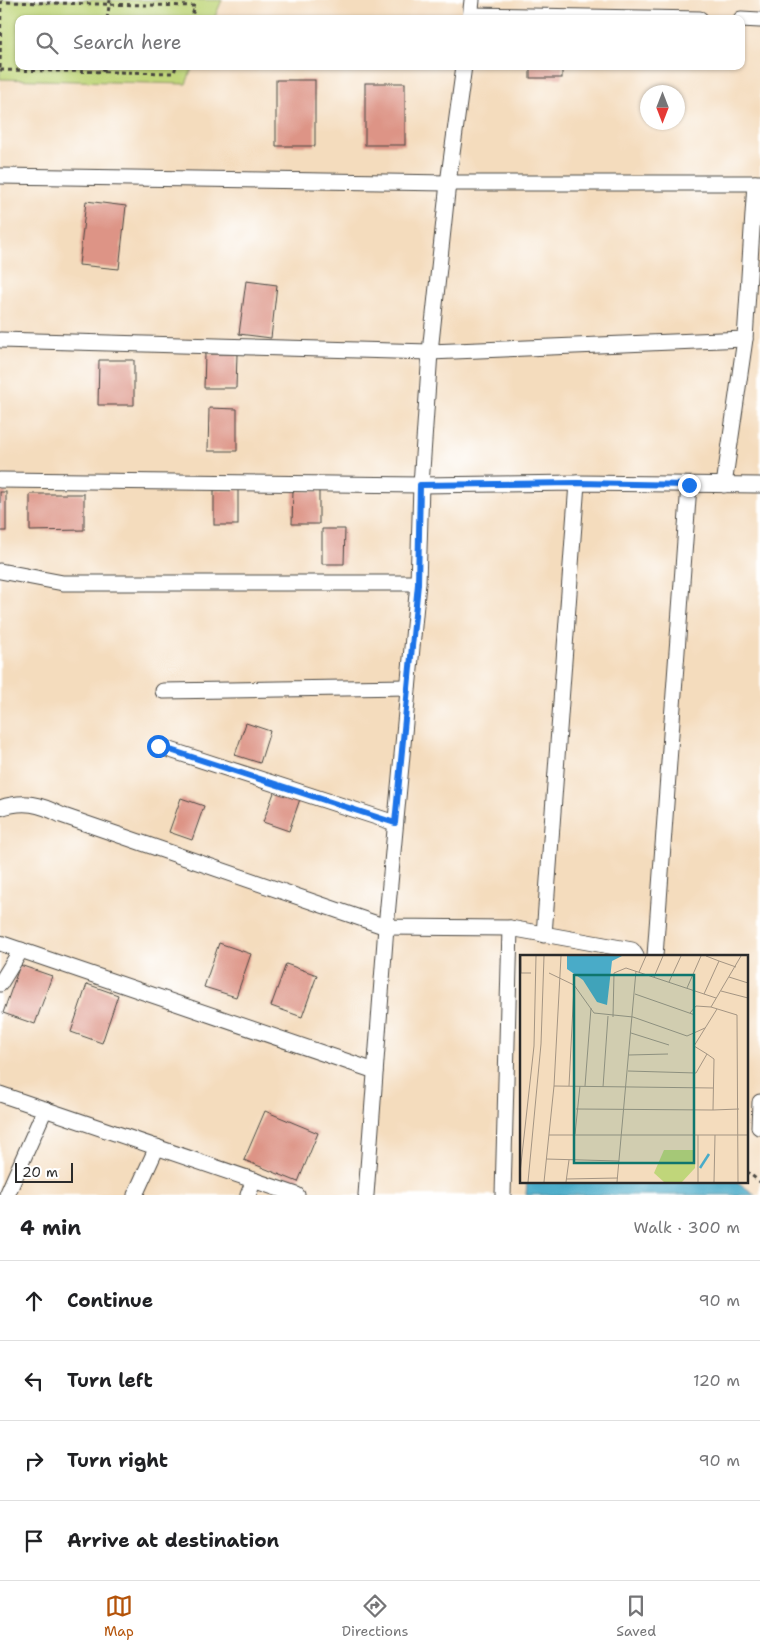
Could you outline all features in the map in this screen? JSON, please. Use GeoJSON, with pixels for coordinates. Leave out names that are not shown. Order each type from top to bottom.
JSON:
{"type":"FeatureCollection","features":[{"type":"Feature","properties":{"kind":"street"},"geometry":{"type":"LineString","coordinates":[[471,11],[586,15]]}},
{"type":"Feature","properties":{"kind":"street"},"geometry":{"type":"LineString","coordinates":[[745,20],[760,20]]}},
{"type":"Feature","properties":{"kind":"street"},"geometry":{"type":"LineString","coordinates":[[366,1195],[386,927],[418,584],[420,485],[430,352],[448,183],[463,70]]}},
{"type":"Feature","properties":{"kind":"street"},"geometry":{"type":"LineString","coordinates":[[0,176],[448,183],[757,183],[745,340],[724,485]]}},
{"type":"Feature","properties":{"kind":"street"},"geometry":{"type":"LineString","coordinates":[[0,340],[430,352],[745,340]]}},
{"type":"Feature","properties":{"kind":"street"},"geometry":{"type":"LineString","coordinates":[[0,480],[420,485],[577,483],[760,485]]}},
{"type":"Feature","properties":{"kind":"street"},"geometry":{"type":"LineString","coordinates":[[544,935],[577,483]]}},
{"type":"Feature","properties":{"kind":"street"},"geometry":{"type":"LineString","coordinates":[[655,955],[689,485]]}},
{"type":"Feature","properties":{"kind":"street"},"geometry":{"type":"LineString","coordinates":[[0,571],[63,583],[418,584]]}},
{"type":"Feature","properties":{"kind":"street"},"geometry":{"type":"LineString","coordinates":[[163,691],[408,687]]}},
{"type":"Feature","properties":{"kind":"street"},"geometry":{"type":"LineString","coordinates":[[158,746],[395,823]]}},
{"type":"Feature","properties":{"kind":"street"},"geometry":{"type":"LineString","coordinates":[[0,808],[18,802],[42,805],[62,815],[386,927],[510,928],[632,950],[635,955]]}},
{"type":"Feature","properties":{"kind":"street"},"geometry":{"type":"LineString","coordinates":[[503,1195],[510,928]]}},
{"type":"Feature","properties":{"kind":"street"},"geometry":{"type":"LineString","coordinates":[[0,943],[375,1071]]}},
{"type":"Feature","properties":{"kind":"street"},"geometry":{"type":"LineString","coordinates":[[0,984],[21,950]]}},
{"type":"Feature","properties":{"kind":"street"},"geometry":{"type":"LineString","coordinates":[[0,1094],[297,1195]]}},
{"type":"Feature","properties":{"kind":"street"},"geometry":{"type":"LineString","coordinates":[[759,1127],[760,1102]]}},
{"type":"Feature","properties":{"kind":"street"},"geometry":{"type":"LineString","coordinates":[[7,1195],[44,1109]]}},
{"type":"Feature","properties":{"kind":"street"},"geometry":{"type":"LineString","coordinates":[[748,1118],[759,1127]]}},
{"type":"Feature","properties":{"kind":"street"},"geometry":{"type":"LineString","coordinates":[[136,1195],[157,1147]]}},
{"type":"Feature","properties":{"kind":"street"},"geometry":{"type":"LineString","coordinates":[[248,1195],[254,1180]]}},
{"type":"Feature","properties":{"kind":"path"},"geometry":{"type":"LineString","coordinates":[[107,15],[110,0]]}},
{"type":"Feature","properties":{"kind":"path"},"geometry":{"type":"LineString","coordinates":[[15,69],[0,69],[1,1],[195,6],[192,15]]}},
{"type":"Feature","properties":{"kind":"path"},"geometry":{"type":"LineString","coordinates":[[34,70],[174,73],[175,70]]}},
{"type":"Feature","properties":{"kind":"path"},"geometry":{"type":"LineString","coordinates":[[748,1173],[760,1182]]}},
{"type":"Feature","properties":{"kind":"green space"},"geometry":{"type":"Polygon","coordinates":[[[0,0],[222,0],[216,15],[15,15],[15,70],[191,70],[186,84],[0,79],[0,0]]]}},
{"type":"Feature","properties":{"kind":"water"},"geometry":{"type":"Polygon","coordinates":[[[527,1182],[737,1182],[756,1195],[526,1195],[527,1182]]]}},
{"type":"Feature","properties":{"kind":"building"},"geometry":{"type":"Polygon","coordinates":[[[530,70],[562,70],[562,78],[530,78],[530,70]]]}},
{"type":"Feature","properties":{"kind":"building"},"geometry":{"type":"Polygon","coordinates":[[[276,80],[315,80],[315,146],[276,146],[276,80]]]}},
{"type":"Feature","properties":{"kind":"building"},"geometry":{"type":"Polygon","coordinates":[[[365,83],[405,83],[405,145],[365,145],[365,83]]]}},
{"type":"Feature","properties":{"kind":"building"},"geometry":{"type":"Polygon","coordinates":[[[86,201],[126,206],[119,269],[79,265],[86,201]]]}},
{"type":"Feature","properties":{"kind":"building"},"geometry":{"type":"Polygon","coordinates":[[[246,281],[277,285],[271,338],[239,334],[246,281]]]}},
{"type":"Feature","properties":{"kind":"building"},"geometry":{"type":"Polygon","coordinates":[[[205,354],[237,354],[236,388],[204,388],[205,354]]]}},
{"type":"Feature","properties":{"kind":"building"},"geometry":{"type":"Polygon","coordinates":[[[99,360],[134,360],[134,405],[98,405],[99,360]]]}},
{"type":"Feature","properties":{"kind":"building"},"geometry":{"type":"Polygon","coordinates":[[[209,408],[237,409],[237,451],[208,451],[209,408]]]}},
{"type":"Feature","properties":{"kind":"building"},"geometry":{"type":"Polygon","coordinates":[[[214,490],[238,490],[238,525],[214,525],[214,490]]]}},
{"type":"Feature","properties":{"kind":"building"},"geometry":{"type":"Polygon","coordinates":[[[293,491],[319,491],[319,524],[292,524],[293,491]]]}},
{"type":"Feature","properties":{"kind":"building"},"geometry":{"type":"Polygon","coordinates":[[[0,492],[6,492],[6,531],[0,531],[0,492]]]}},
{"type":"Feature","properties":{"kind":"building"},"geometry":{"type":"Polygon","coordinates":[[[30,494],[84,494],[84,530],[30,531],[30,494]]]}},
{"type":"Feature","properties":{"kind":"building"},"geometry":{"type":"Polygon","coordinates":[[[322,529],[345,529],[344,564],[322,564],[322,529]]]}},
{"type":"Feature","properties":{"kind":"building"},"geometry":{"type":"Polygon","coordinates":[[[246,723],[270,731],[260,763],[235,755],[246,723]]]}},
{"type":"Feature","properties":{"kind":"building"},"geometry":{"type":"Polygon","coordinates":[[[275,790],[300,799],[289,831],[263,822],[275,790]]]}},
{"type":"Feature","properties":{"kind":"building"},"geometry":{"type":"Polygon","coordinates":[[[181,798],[204,806],[192,840],[169,832],[181,798]]]}},
{"type":"Feature","properties":{"kind":"building"},"geometry":{"type":"Polygon","coordinates":[[[219,943],[251,954],[236,997],[204,987],[219,943]]]}},
{"type":"Feature","properties":{"kind":"building"},"geometry":{"type":"Polygon","coordinates":[[[286,964],[317,975],[302,1017],[271,1006],[286,964]]]}},
{"type":"Feature","properties":{"kind":"building"},"geometry":{"type":"Polygon","coordinates":[[[20,965],[52,976],[35,1024],[3,1013],[20,965]]]}},
{"type":"Feature","properties":{"kind":"building"},"geometry":{"type":"Polygon","coordinates":[[[87,984],[118,995],[102,1043],[71,1032],[87,984]]]}},
{"type":"Feature","properties":{"kind":"building"},"geometry":{"type":"Polygon","coordinates":[[[265,1111],[318,1133],[298,1182],[244,1160],[265,1111]]]}},
{"type":"Feature","properties":{"kind":"route"},"geometry":{"type":"LineString","coordinates":[[158,746],[395,823],[418,584],[420,485],[577,483],[689,485]]}}]}
